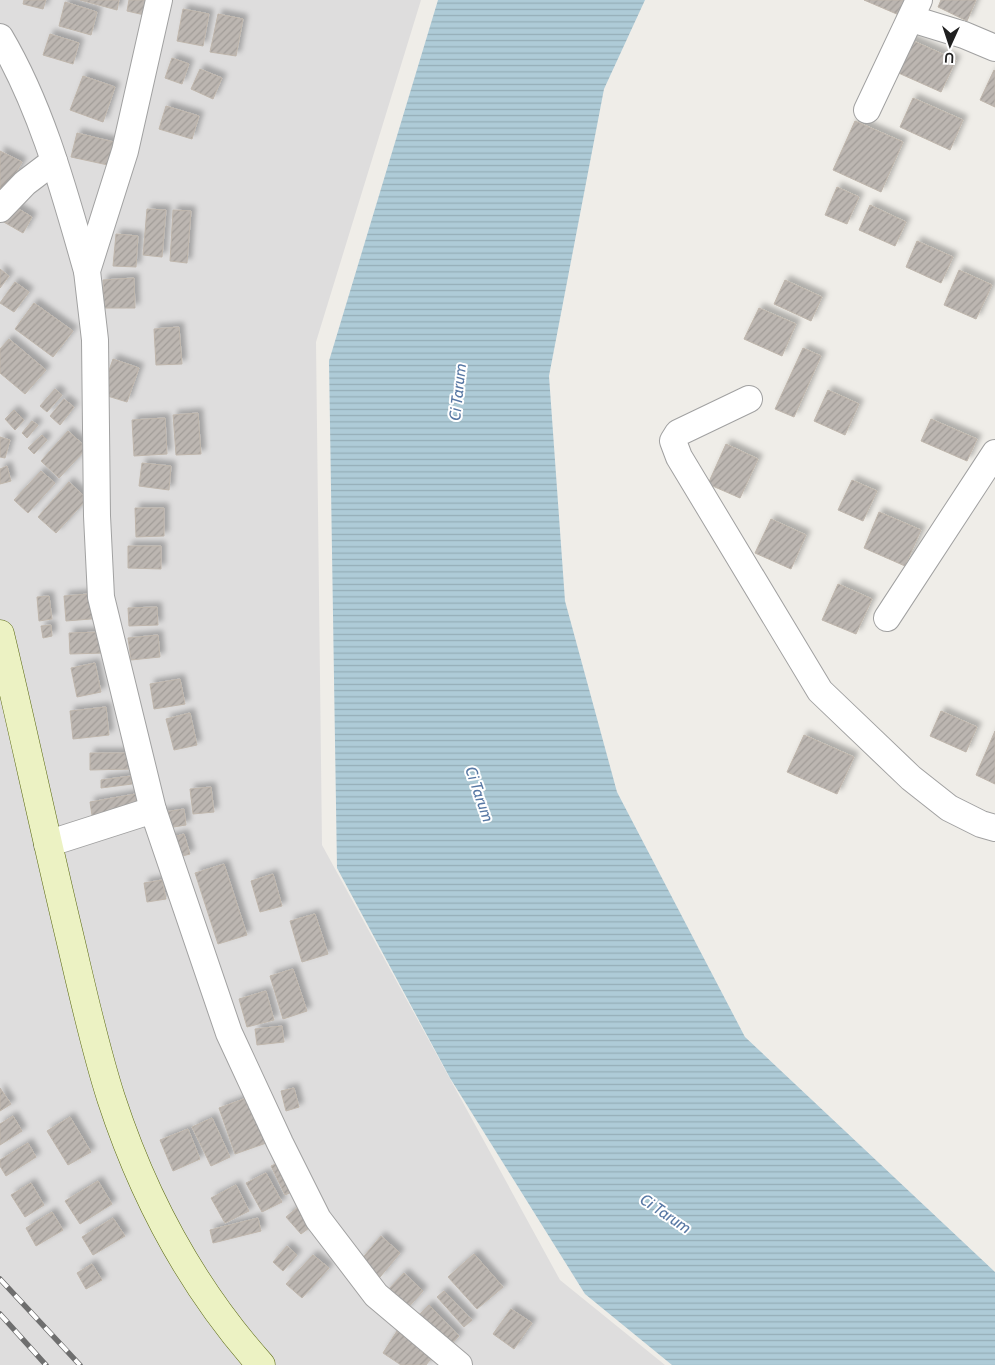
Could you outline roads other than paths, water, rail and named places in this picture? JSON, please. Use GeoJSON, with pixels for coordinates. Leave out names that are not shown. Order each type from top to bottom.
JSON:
{"type":"FeatureCollection","features":[{"type":"Feature","properties":{"kind":"main road"},"geometry":{"type":"LineString","coordinates":[[0,634],[47,844],[81,986],[111,1098],[135,1160],[167,1231],[196,1282],[237,1338],[261,1365]]}},
{"type":"Feature","properties":{"kind":"street"},"geometry":{"type":"LineString","coordinates":[[87,271],[125,151],[159,0]]}},
{"type":"Feature","properties":{"kind":"street"},"geometry":{"type":"LineString","coordinates":[[867,110],[916,10],[964,35],[995,48]]}},
{"type":"Feature","properties":{"kind":"street"},"geometry":{"type":"LineString","coordinates":[[0,36],[20,71],[54,161],[87,271],[95,340],[97,516],[101,597],[153,810],[229,1033],[280,1144],[318,1219],[376,1296],[459,1365]]}},
{"type":"Feature","properties":{"kind":"street"},"geometry":{"type":"LineString","coordinates":[[0,209],[25,183],[54,161]]}},
{"type":"Feature","properties":{"kind":"street"},"geometry":{"type":"LineString","coordinates":[[749,399],[678,433],[673,441],[678,458],[820,691],[926,790],[949,808],[981,824],[995,828]]}},
{"type":"Feature","properties":{"kind":"street"},"geometry":{"type":"LineString","coordinates":[[888,618],[995,453]]}},
{"type":"Feature","properties":{"kind":"street"},"geometry":{"type":"LineString","coordinates":[[47,844],[153,810]]}},
{"type":"Feature","properties":{"kind":"water","name":"Ci Tarum"},"geometry":{"type":"Polygon","coordinates":[[[438,0],[645,0],[604,89],[549,376],[565,601],[617,792],[745,1037],[995,1272],[995,1365],[672,1365],[585,1294],[450,1078],[337,868],[329,361],[438,0]]]}},
{"type":"Feature","properties":{"kind":"railway"},"geometry":{"type":"LineString","coordinates":[[0,1279],[80,1365]]}},
{"type":"Feature","properties":{"kind":"railway"},"geometry":{"type":"LineString","coordinates":[[0,1314],[46,1365]]}}]}
